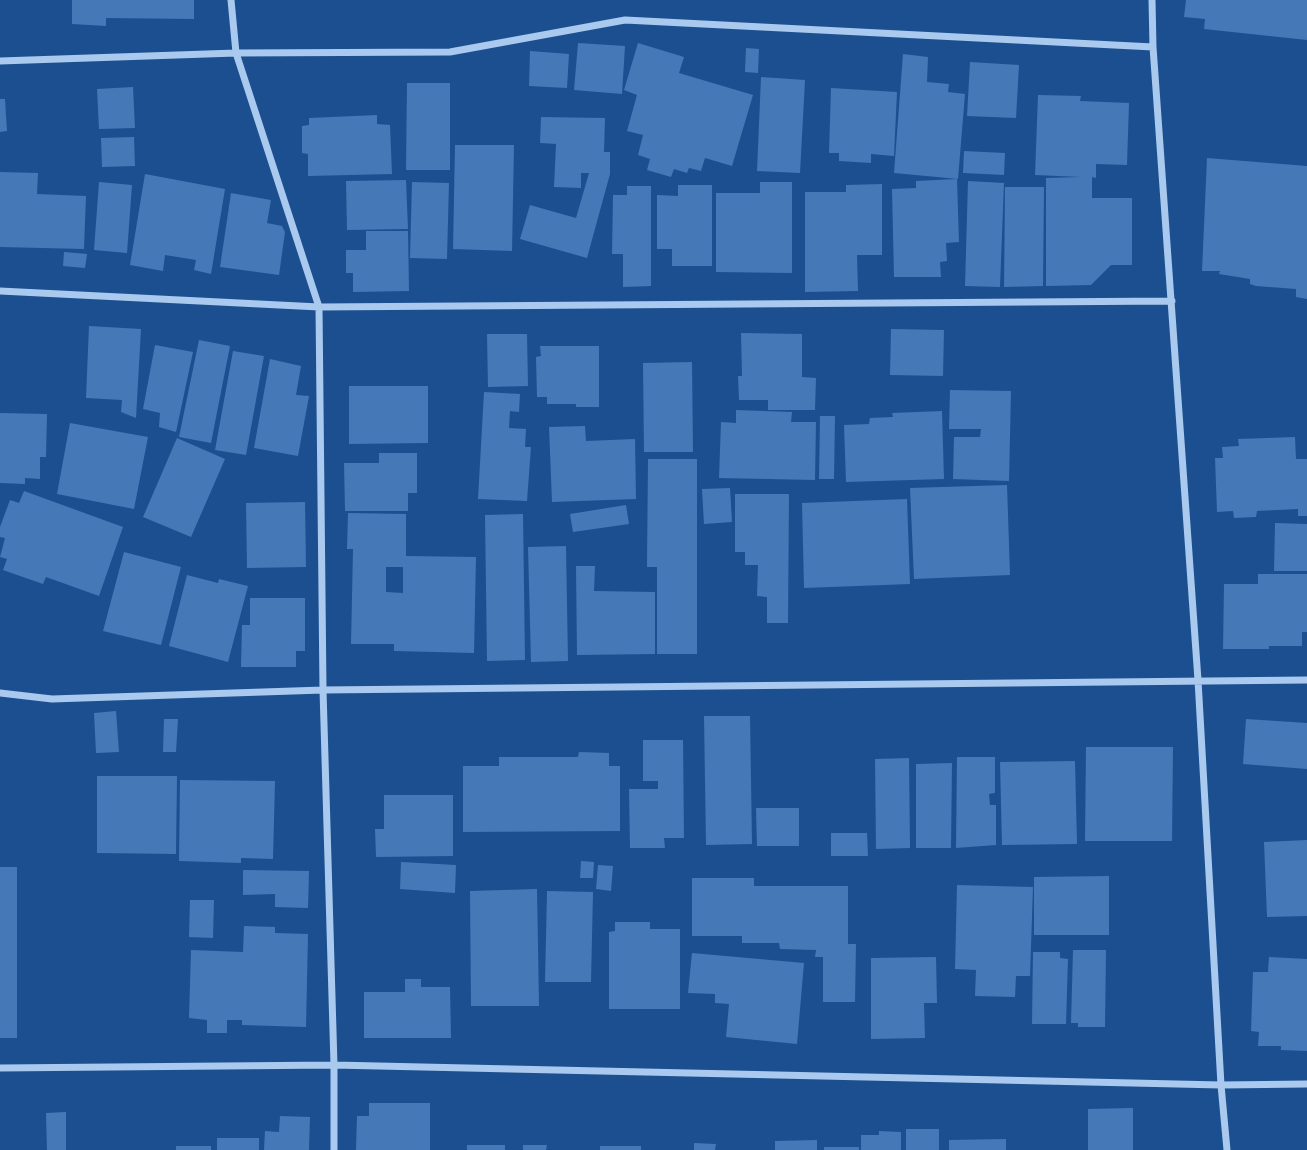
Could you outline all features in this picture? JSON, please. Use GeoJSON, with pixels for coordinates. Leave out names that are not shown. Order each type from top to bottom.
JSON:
{"type":"FeatureCollection","features":[{"type":"Feature","properties":{"kind":"street"},"geometry":{"type":"LineString","coordinates":[[231,0],[236,53],[319,307],[323,690],[334,1150]]}},
{"type":"Feature","properties":{"kind":"street"},"geometry":{"type":"LineString","coordinates":[[1152,0],[1227,1150]]}},
{"type":"Feature","properties":{"kind":"street"},"geometry":{"type":"LineString","coordinates":[[0,61],[236,53],[450,52],[625,20],[1153,47]]}},
{"type":"Feature","properties":{"kind":"street"},"geometry":{"type":"LineString","coordinates":[[0,291],[319,307],[1172,301]]}},
{"type":"Feature","properties":{"kind":"street"},"geometry":{"type":"LineString","coordinates":[[0,693],[52,699],[323,690],[1307,680]]}},
{"type":"Feature","properties":{"kind":"street"},"geometry":{"type":"LineString","coordinates":[[0,1068],[334,1065],[1221,1085],[1307,1084]]}},
{"type":"Feature","properties":{"kind":"building"},"geometry":{"type":"Polygon","coordinates":[[[72,0],[194,0],[194,19],[106,18],[106,26],[72,24],[72,0]]]}},
{"type":"Feature","properties":{"kind":"building"},"geometry":{"type":"Polygon","coordinates":[[[1186,0],[1307,0],[1307,40],[1204,29],[1205,19],[1184,17],[1186,0]]]}},
{"type":"Feature","properties":{"kind":"building"},"geometry":{"type":"Polygon","coordinates":[[[578,43],[625,46],[622,94],[574,90],[578,43]]]}},
{"type":"Feature","properties":{"kind":"building"},"geometry":{"type":"Polygon","coordinates":[[[638,43],[684,57],[679,73],[753,95],[732,166],[705,158],[701,171],[689,168],[687,173],[674,169],[671,177],[647,170],[650,159],[638,155],[643,135],[627,131],[637,95],[624,90],[638,43]]]}},
{"type":"Feature","properties":{"kind":"building"},"geometry":{"type":"Polygon","coordinates":[[[746,48],[759,49],[758,73],[745,72],[746,48]]]}},
{"type":"Feature","properties":{"kind":"building"},"geometry":{"type":"Polygon","coordinates":[[[530,51],[569,54],[567,88],[529,86],[530,51]]]}},
{"type":"Feature","properties":{"kind":"building"},"geometry":{"type":"Polygon","coordinates":[[[903,54],[928,57],[927,82],[949,84],[948,92],[965,94],[958,179],[894,173],[903,54]]]}},
{"type":"Feature","properties":{"kind":"building"},"geometry":{"type":"Polygon","coordinates":[[[970,62],[1019,65],[1016,118],[967,116],[970,62]]]}},
{"type":"Feature","properties":{"kind":"building"},"geometry":{"type":"Polygon","coordinates":[[[761,77],[805,80],[800,173],[757,171],[761,77]]]}},
{"type":"Feature","properties":{"kind":"building"},"geometry":{"type":"Polygon","coordinates":[[[407,83],[450,83],[450,170],[406,170],[407,83]]]}},
{"type":"Feature","properties":{"kind":"building"},"geometry":{"type":"Polygon","coordinates":[[[133,87],[135,128],[99,129],[97,89],[133,87]]]}},
{"type":"Feature","properties":{"kind":"building"},"geometry":{"type":"Polygon","coordinates":[[[831,88],[897,92],[894,156],[871,154],[871,163],[839,161],[839,153],[829,153],[831,88]]]}},
{"type":"Feature","properties":{"kind":"building"},"geometry":{"type":"Polygon","coordinates":[[[1038,95],[1081,96],[1080,101],[1129,103],[1127,165],[1096,164],[1096,178],[1092,177],[1092,198],[1132,198],[1132,265],[1111,265],[1091,285],[1046,286],[1046,178],[1081,177],[1035,175],[1038,95]]]}},
{"type":"Feature","properties":{"kind":"building"},"geometry":{"type":"Polygon","coordinates":[[[0,99],[5,99],[7,131],[0,132],[0,99]]]}},
{"type":"Feature","properties":{"kind":"building"},"geometry":{"type":"Polygon","coordinates":[[[377,115],[377,124],[390,125],[392,174],[308,176],[308,154],[302,153],[302,126],[309,125],[309,118],[377,115]]]}},
{"type":"Feature","properties":{"kind":"building"},"geometry":{"type":"Polygon","coordinates":[[[541,117],[605,118],[604,152],[610,152],[610,174],[587,258],[520,239],[530,205],[576,218],[589,173],[581,173],[581,188],[554,187],[556,144],[540,143],[541,117]]]}},
{"type":"Feature","properties":{"kind":"building"},"geometry":{"type":"Polygon","coordinates":[[[134,137],[135,166],[102,167],[101,138],[134,137]]]}},
{"type":"Feature","properties":{"kind":"building"},"geometry":{"type":"Polygon","coordinates":[[[455,145],[514,145],[512,251],[453,249],[455,145]]]}},
{"type":"Feature","properties":{"kind":"building"},"geometry":{"type":"Polygon","coordinates":[[[964,151],[1005,153],[1004,175],[963,173],[964,151]]]}},
{"type":"Feature","properties":{"kind":"building"},"geometry":{"type":"Polygon","coordinates":[[[1207,158],[1307,166],[1307,299],[1296,297],[1296,289],[1256,286],[1250,284],[1250,279],[1219,274],[1220,271],[1202,271],[1207,158]]]}},
{"type":"Feature","properties":{"kind":"building"},"geometry":{"type":"Polygon","coordinates":[[[0,172],[38,173],[37,194],[86,196],[84,249],[0,247],[0,172]]]}},
{"type":"Feature","properties":{"kind":"building"},"geometry":{"type":"Polygon","coordinates":[[[145,174],[225,189],[211,274],[194,270],[196,260],[165,255],[163,271],[130,265],[145,174]]]}},
{"type":"Feature","properties":{"kind":"building"},"geometry":{"type":"Polygon","coordinates":[[[957,179],[959,242],[946,243],[947,261],[940,262],[941,277],[894,277],[892,189],[916,188],[916,181],[957,179]]]}},
{"type":"Feature","properties":{"kind":"building"},"geometry":{"type":"Polygon","coordinates":[[[406,180],[408,229],[347,230],[346,181],[406,180]]]}},
{"type":"Feature","properties":{"kind":"building"},"geometry":{"type":"Polygon","coordinates":[[[968,181],[1004,183],[1000,287],[965,286],[968,181]]]}},
{"type":"Feature","properties":{"kind":"building"},"geometry":{"type":"Polygon","coordinates":[[[99,182],[132,185],[127,253],[94,250],[99,182]]]}},
{"type":"Feature","properties":{"kind":"building"},"geometry":{"type":"Polygon","coordinates":[[[412,182],[449,183],[447,259],[410,258],[412,182]]]}},
{"type":"Feature","properties":{"kind":"building"},"geometry":{"type":"Polygon","coordinates":[[[760,182],[792,182],[792,273],[716,272],[716,193],[760,193],[760,182]]]}},
{"type":"Feature","properties":{"kind":"building"},"geometry":{"type":"Polygon","coordinates":[[[882,184],[882,255],[857,255],[858,291],[805,292],[805,192],[846,192],[846,185],[882,184]]]}},
{"type":"Feature","properties":{"kind":"building"},"geometry":{"type":"Polygon","coordinates":[[[678,185],[712,185],[712,266],[672,266],[672,249],[657,249],[657,195],[678,196],[678,185]]]}},
{"type":"Feature","properties":{"kind":"building"},"geometry":{"type":"Polygon","coordinates":[[[627,186],[651,186],[651,286],[623,287],[623,254],[612,254],[613,195],[627,195],[627,186]]]}},
{"type":"Feature","properties":{"kind":"building"},"geometry":{"type":"Polygon","coordinates":[[[1005,187],[1044,187],[1043,286],[1004,287],[1005,187]]]}},
{"type":"Feature","properties":{"kind":"building"},"geometry":{"type":"Polygon","coordinates":[[[231,193],[271,200],[267,223],[282,226],[285,232],[279,275],[220,267],[231,193]]]}},
{"type":"Feature","properties":{"kind":"building"},"geometry":{"type":"Polygon","coordinates":[[[366,231],[408,231],[409,291],[353,292],[353,273],[346,273],[346,250],[366,250],[366,231]]]}},
{"type":"Feature","properties":{"kind":"building"},"geometry":{"type":"Polygon","coordinates":[[[64,252],[87,254],[85,268],[63,266],[64,252]]]}},
{"type":"Feature","properties":{"kind":"building"},"geometry":{"type":"Polygon","coordinates":[[[89,326],[141,329],[136,418],[121,412],[122,400],[86,398],[89,326]]]}},
{"type":"Feature","properties":{"kind":"building"},"geometry":{"type":"Polygon","coordinates":[[[891,329],[944,330],[943,376],[890,375],[891,329]]]}},
{"type":"Feature","properties":{"kind":"building"},"geometry":{"type":"Polygon","coordinates":[[[741,333],[802,334],[802,377],[816,378],[815,410],[768,410],[768,400],[739,400],[738,376],[742,376],[741,333]]]}},
{"type":"Feature","properties":{"kind":"building"},"geometry":{"type":"Polygon","coordinates":[[[487,334],[527,334],[528,386],[488,387],[487,334]]]}},
{"type":"Feature","properties":{"kind":"building"},"geometry":{"type":"Polygon","coordinates":[[[199,340],[230,346],[211,443],[179,437],[199,340]]]}},
{"type":"Feature","properties":{"kind":"building"},"geometry":{"type":"Polygon","coordinates":[[[155,345],[193,352],[176,432],[159,427],[160,413],[143,409],[155,345]]]}},
{"type":"Feature","properties":{"kind":"building"},"geometry":{"type":"Polygon","coordinates":[[[540,346],[599,346],[599,407],[547,404],[547,397],[537,397],[536,357],[541,356],[540,346]]]}},
{"type":"Feature","properties":{"kind":"building"},"geometry":{"type":"Polygon","coordinates":[[[233,351],[264,356],[246,455],[215,450],[233,351]]]}},
{"type":"Feature","properties":{"kind":"building"},"geometry":{"type":"Polygon","coordinates":[[[270,359],[301,366],[296,395],[309,396],[298,456],[254,448],[270,359]]]}},
{"type":"Feature","properties":{"kind":"building"},"geometry":{"type":"Polygon","coordinates":[[[692,362],[693,452],[644,452],[643,363],[692,362]]]}},
{"type":"Feature","properties":{"kind":"building"},"geometry":{"type":"Polygon","coordinates":[[[349,386],[428,386],[428,443],[349,444],[349,386]]]}},
{"type":"Feature","properties":{"kind":"building"},"geometry":{"type":"Polygon","coordinates":[[[950,390],[1011,391],[1009,481],[953,479],[954,437],[980,437],[981,429],[949,429],[950,390]]]}},
{"type":"Feature","properties":{"kind":"building"},"geometry":{"type":"Polygon","coordinates":[[[484,392],[520,394],[519,412],[510,411],[509,428],[526,429],[525,447],[531,447],[527,501],[478,499],[484,392]]]}},
{"type":"Feature","properties":{"kind":"building"},"geometry":{"type":"Polygon","coordinates":[[[736,410],[792,412],[791,422],[816,422],[815,480],[719,478],[721,422],[736,423],[736,410]]]}},
{"type":"Feature","properties":{"kind":"building"},"geometry":{"type":"Polygon","coordinates":[[[942,411],[944,479],[846,482],[844,425],[869,424],[870,418],[893,417],[892,413],[942,411]]]}},
{"type":"Feature","properties":{"kind":"building"},"geometry":{"type":"Polygon","coordinates":[[[0,413],[47,414],[46,457],[40,457],[40,479],[25,478],[25,484],[0,483],[0,413]]]}},
{"type":"Feature","properties":{"kind":"building"},"geometry":{"type":"Polygon","coordinates":[[[820,416],[835,416],[834,479],[819,479],[820,416]]]}},
{"type":"Feature","properties":{"kind":"building"},"geometry":{"type":"Polygon","coordinates":[[[70,423],[148,437],[134,509],[57,494],[70,423]]]}},
{"type":"Feature","properties":{"kind":"building"},"geometry":{"type":"Polygon","coordinates":[[[585,426],[586,441],[635,439],[636,499],[552,502],[549,427],[585,426]]]}},
{"type":"Feature","properties":{"kind":"building"},"geometry":{"type":"Polygon","coordinates":[[[1295,437],[1296,459],[1307,459],[1307,516],[1298,516],[1298,509],[1257,511],[1256,517],[1234,518],[1233,511],[1217,512],[1215,458],[1223,458],[1222,447],[1239,446],[1238,439],[1295,437]]]}},
{"type":"Feature","properties":{"kind":"building"},"geometry":{"type":"Polygon","coordinates":[[[177,438],[225,459],[191,537],[143,517],[177,438]]]}},
{"type":"Feature","properties":{"kind":"building"},"geometry":{"type":"Polygon","coordinates":[[[379,453],[417,453],[417,493],[408,493],[408,511],[345,511],[344,463],[379,463],[379,453]]]}},
{"type":"Feature","properties":{"kind":"building"},"geometry":{"type":"Polygon","coordinates":[[[648,459],[697,459],[697,654],[657,654],[657,567],[647,567],[648,459]]]}},
{"type":"Feature","properties":{"kind":"building"},"geometry":{"type":"Polygon","coordinates":[[[1007,485],[1010,575],[914,579],[910,488],[1007,485]]]}},
{"type":"Feature","properties":{"kind":"building"},"geometry":{"type":"Polygon","coordinates":[[[730,488],[732,522],[704,524],[702,489],[730,488]]]}},
{"type":"Feature","properties":{"kind":"building"},"geometry":{"type":"Polygon","coordinates":[[[24,491],[123,527],[99,596],[46,577],[43,584],[3,570],[7,559],[0,557],[5,538],[0,537],[0,527],[10,500],[19,503],[24,491]]]}},
{"type":"Feature","properties":{"kind":"building"},"geometry":{"type":"Polygon","coordinates":[[[735,494],[789,494],[788,623],[767,623],[767,597],[757,596],[758,565],[745,565],[745,552],[735,552],[735,494]]]}},
{"type":"Feature","properties":{"kind":"building"},"geometry":{"type":"Polygon","coordinates":[[[907,499],[910,584],[804,588],[802,503],[907,499]]]}},
{"type":"Feature","properties":{"kind":"building"},"geometry":{"type":"Polygon","coordinates":[[[305,502],[306,567],[247,568],[246,503],[305,502]]]}},
{"type":"Feature","properties":{"kind":"building"},"geometry":{"type":"Polygon","coordinates":[[[626,505],[629,524],[573,532],[570,514],[626,505]]]}},
{"type":"Feature","properties":{"kind":"building"},"geometry":{"type":"Polygon","coordinates":[[[348,513],[406,514],[406,556],[476,557],[474,653],[394,651],[394,644],[351,644],[353,549],[347,549],[348,513]],[[386,567],[386,592],[403,593],[403,567],[386,567]]]}},
{"type":"Feature","properties":{"kind":"building"},"geometry":{"type":"Polygon","coordinates":[[[523,514],[525,660],[487,661],[485,515],[523,514]]]}},
{"type":"Feature","properties":{"kind":"building"},"geometry":{"type":"Polygon","coordinates":[[[1275,523],[1307,524],[1307,571],[1274,571],[1275,523]]]}},
{"type":"Feature","properties":{"kind":"building"},"geometry":{"type":"Polygon","coordinates":[[[566,546],[568,661],[531,662],[528,547],[566,546]]]}},
{"type":"Feature","properties":{"kind":"building"},"geometry":{"type":"Polygon","coordinates":[[[124,552],[181,567],[161,645],[103,631],[124,552]]]}},
{"type":"Feature","properties":{"kind":"building"},"geometry":{"type":"Polygon","coordinates":[[[576,566],[595,566],[594,591],[655,592],[655,654],[577,655],[576,566]]]}},
{"type":"Feature","properties":{"kind":"building"},"geometry":{"type":"Polygon","coordinates":[[[1258,574],[1307,574],[1307,632],[1302,632],[1302,646],[1223,649],[1224,584],[1258,584],[1258,574]]]}},
{"type":"Feature","properties":{"kind":"building"},"geometry":{"type":"Polygon","coordinates":[[[187,575],[218,583],[219,579],[248,586],[228,662],[169,646],[187,575]]]}},
{"type":"Feature","properties":{"kind":"building"},"geometry":{"type":"Polygon","coordinates":[[[250,598],[305,598],[305,651],[296,651],[296,667],[241,667],[242,625],[250,625],[250,598]]]}},
{"type":"Feature","properties":{"kind":"building"},"geometry":{"type":"Polygon","coordinates":[[[116,711],[119,752],[96,753],[94,713],[116,711]]]}},
{"type":"Feature","properties":{"kind":"building"},"geometry":{"type":"Polygon","coordinates":[[[704,716],[750,716],[752,844],[706,845],[704,716]]]}},
{"type":"Feature","properties":{"kind":"building"},"geometry":{"type":"Polygon","coordinates":[[[164,719],[178,719],[176,752],[163,752],[164,719]]]}},
{"type":"Feature","properties":{"kind":"building"},"geometry":{"type":"Polygon","coordinates":[[[1246,719],[1307,723],[1307,769],[1243,764],[1246,719]]]}},
{"type":"Feature","properties":{"kind":"building"},"geometry":{"type":"Polygon","coordinates":[[[643,740],[683,740],[684,838],[664,838],[665,848],[630,848],[629,789],[658,789],[658,781],[643,781],[643,740]]]}},
{"type":"Feature","properties":{"kind":"building"},"geometry":{"type":"Polygon","coordinates":[[[1086,747],[1173,747],[1172,841],[1085,841],[1086,747]]]}},
{"type":"Feature","properties":{"kind":"building"},"geometry":{"type":"Polygon","coordinates":[[[579,752],[609,753],[609,766],[620,766],[620,831],[463,832],[463,766],[499,766],[499,757],[578,757],[579,752]]]}},
{"type":"Feature","properties":{"kind":"building"},"geometry":{"type":"Polygon","coordinates":[[[957,757],[995,757],[995,793],[989,794],[990,805],[996,805],[996,845],[956,848],[957,757]]]}},
{"type":"Feature","properties":{"kind":"building"},"geometry":{"type":"Polygon","coordinates":[[[909,758],[910,848],[876,849],[875,759],[909,758]]]}},
{"type":"Feature","properties":{"kind":"building"},"geometry":{"type":"Polygon","coordinates":[[[1075,761],[1077,844],[1002,845],[1000,762],[1075,761]]]}},
{"type":"Feature","properties":{"kind":"building"},"geometry":{"type":"Polygon","coordinates":[[[952,763],[951,848],[916,848],[916,764],[952,763]]]}},
{"type":"Feature","properties":{"kind":"building"},"geometry":{"type":"Polygon","coordinates":[[[97,776],[177,776],[176,854],[97,853],[97,776]]]}},
{"type":"Feature","properties":{"kind":"building"},"geometry":{"type":"Polygon","coordinates":[[[180,780],[275,781],[273,859],[241,858],[241,863],[179,861],[180,780]]]}},
{"type":"Feature","properties":{"kind":"building"},"geometry":{"type":"Polygon","coordinates":[[[384,795],[453,795],[453,856],[376,857],[375,829],[384,829],[384,795]]]}},
{"type":"Feature","properties":{"kind":"building"},"geometry":{"type":"Polygon","coordinates":[[[756,808],[799,808],[799,846],[757,846],[756,808]]]}},
{"type":"Feature","properties":{"kind":"building"},"geometry":{"type":"Polygon","coordinates":[[[831,833],[867,833],[868,856],[831,856],[831,833]]]}},
{"type":"Feature","properties":{"kind":"building"},"geometry":{"type":"Polygon","coordinates":[[[1307,840],[1307,916],[1267,917],[1264,842],[1307,840]]]}},
{"type":"Feature","properties":{"kind":"building"},"geometry":{"type":"Polygon","coordinates":[[[581,861],[594,862],[593,878],[580,878],[581,861]]]}},
{"type":"Feature","properties":{"kind":"building"},"geometry":{"type":"Polygon","coordinates":[[[401,862],[456,865],[455,893],[400,889],[401,862]]]}},
{"type":"Feature","properties":{"kind":"building"},"geometry":{"type":"Polygon","coordinates":[[[598,865],[613,866],[611,891],[596,889],[598,865]]]}},
{"type":"Feature","properties":{"kind":"building"},"geometry":{"type":"Polygon","coordinates":[[[0,867],[17,867],[17,1038],[0,1038],[0,867]]]}},
{"type":"Feature","properties":{"kind":"building"},"geometry":{"type":"Polygon","coordinates":[[[243,870],[309,871],[308,908],[275,907],[275,894],[243,895],[243,870]]]}},
{"type":"Feature","properties":{"kind":"building"},"geometry":{"type":"Polygon","coordinates":[[[1109,876],[1109,935],[1034,935],[1034,877],[1109,876]]]}},
{"type":"Feature","properties":{"kind":"building"},"geometry":{"type":"Polygon","coordinates":[[[692,878],[754,878],[754,886],[848,886],[848,944],[856,944],[855,1002],[823,1002],[823,957],[815,957],[816,950],[780,949],[779,943],[742,943],[742,936],[692,936],[692,878]]]}},
{"type":"Feature","properties":{"kind":"building"},"geometry":{"type":"Polygon","coordinates":[[[957,885],[1033,887],[1030,976],[1016,976],[1015,997],[975,996],[976,970],[955,969],[957,885]]]}},
{"type":"Feature","properties":{"kind":"building"},"geometry":{"type":"Polygon","coordinates":[[[537,889],[539,1006],[471,1006],[470,891],[537,889]]]}},
{"type":"Feature","properties":{"kind":"building"},"geometry":{"type":"Polygon","coordinates":[[[547,891],[593,892],[591,982],[545,982],[547,891]]]}},
{"type":"Feature","properties":{"kind":"building"},"geometry":{"type":"Polygon","coordinates":[[[190,900],[214,900],[213,938],[189,937],[190,900]]]}},
{"type":"Feature","properties":{"kind":"building"},"geometry":{"type":"Polygon","coordinates":[[[615,922],[650,922],[650,929],[680,929],[680,1009],[609,1009],[609,932],[615,931],[615,922]]]}},
{"type":"Feature","properties":{"kind":"building"},"geometry":{"type":"Polygon","coordinates":[[[244,926],[275,927],[275,933],[308,934],[306,1027],[242,1025],[242,1020],[227,1020],[227,1033],[207,1033],[207,1020],[189,1018],[191,950],[243,952],[244,926]]]}},
{"type":"Feature","properties":{"kind":"building"},"geometry":{"type":"Polygon","coordinates":[[[1073,950],[1106,950],[1105,1027],[1078,1027],[1078,1023],[1071,1023],[1073,950]]]}},
{"type":"Feature","properties":{"kind":"building"},"geometry":{"type":"Polygon","coordinates":[[[1033,952],[1060,952],[1060,958],[1068,959],[1066,1024],[1032,1024],[1033,952]]]}},
{"type":"Feature","properties":{"kind":"building"},"geometry":{"type":"Polygon","coordinates":[[[692,953],[804,963],[797,1044],[726,1037],[729,1004],[715,1003],[715,994],[688,993],[692,953]]]}},
{"type":"Feature","properties":{"kind":"building"},"geometry":{"type":"Polygon","coordinates":[[[936,957],[937,1003],[924,1003],[925,1038],[871,1039],[871,958],[936,957]]]}},
{"type":"Feature","properties":{"kind":"building"},"geometry":{"type":"Polygon","coordinates":[[[1269,957],[1307,959],[1307,1051],[1281,1050],[1281,1046],[1258,1046],[1259,1032],[1251,1031],[1253,972],[1268,972],[1269,957]]]}},
{"type":"Feature","properties":{"kind":"building"},"geometry":{"type":"Polygon","coordinates":[[[405,979],[421,979],[421,987],[450,987],[451,1038],[364,1038],[364,992],[405,992],[405,979]]]}},
{"type":"Feature","properties":{"kind":"building"},"geometry":{"type":"Polygon","coordinates":[[[369,1103],[430,1103],[430,1150],[356,1150],[357,1116],[369,1116],[369,1103]]]}},
{"type":"Feature","properties":{"kind":"building"},"geometry":{"type":"Polygon","coordinates":[[[1133,1108],[1133,1150],[1088,1150],[1088,1109],[1133,1108]]]}},
{"type":"Feature","properties":{"kind":"building"},"geometry":{"type":"Polygon","coordinates":[[[66,1112],[66,1150],[47,1150],[46,1113],[66,1112]]]}},
{"type":"Feature","properties":{"kind":"building"},"geometry":{"type":"Polygon","coordinates":[[[280,1116],[310,1117],[309,1150],[264,1150],[265,1131],[279,1132],[280,1116]]]}},
{"type":"Feature","properties":{"kind":"building"},"geometry":{"type":"Polygon","coordinates":[[[906,1129],[939,1129],[939,1150],[906,1150],[906,1129]]]}},
{"type":"Feature","properties":{"kind":"building"},"geometry":{"type":"Polygon","coordinates":[[[879,1131],[901,1132],[901,1150],[861,1150],[861,1135],[879,1135],[879,1131]]]}},
{"type":"Feature","properties":{"kind":"building"},"geometry":{"type":"Polygon","coordinates":[[[217,1138],[259,1138],[259,1150],[217,1150],[217,1138]]]}},
{"type":"Feature","properties":{"kind":"building"},"geometry":{"type":"Polygon","coordinates":[[[1006,1139],[1006,1150],[949,1150],[949,1140],[1006,1139]]]}},
{"type":"Feature","properties":{"kind":"building"},"geometry":{"type":"Polygon","coordinates":[[[817,1140],[817,1150],[775,1150],[775,1141],[817,1140]]]}},
{"type":"Feature","properties":{"kind":"building"},"geometry":{"type":"Polygon","coordinates":[[[694,1143],[716,1144],[715,1150],[694,1150],[694,1143]]]}},
{"type":"Feature","properties":{"kind":"building"},"geometry":{"type":"Polygon","coordinates":[[[467,1145],[505,1145],[505,1150],[467,1150],[467,1145]]]}},
{"type":"Feature","properties":{"kind":"building"},"geometry":{"type":"Polygon","coordinates":[[[523,1145],[547,1145],[546,1150],[523,1150],[523,1145]]]}},
{"type":"Feature","properties":{"kind":"building"},"geometry":{"type":"Polygon","coordinates":[[[176,1146],[211,1146],[211,1150],[176,1150],[176,1146]]]}},
{"type":"Feature","properties":{"kind":"building"},"geometry":{"type":"Polygon","coordinates":[[[600,1146],[641,1146],[641,1150],[600,1150],[600,1146]]]}},
{"type":"Feature","properties":{"kind":"building"},"geometry":{"type":"Polygon","coordinates":[[[824,1147],[859,1147],[859,1150],[824,1150],[824,1147]]]}}]}
